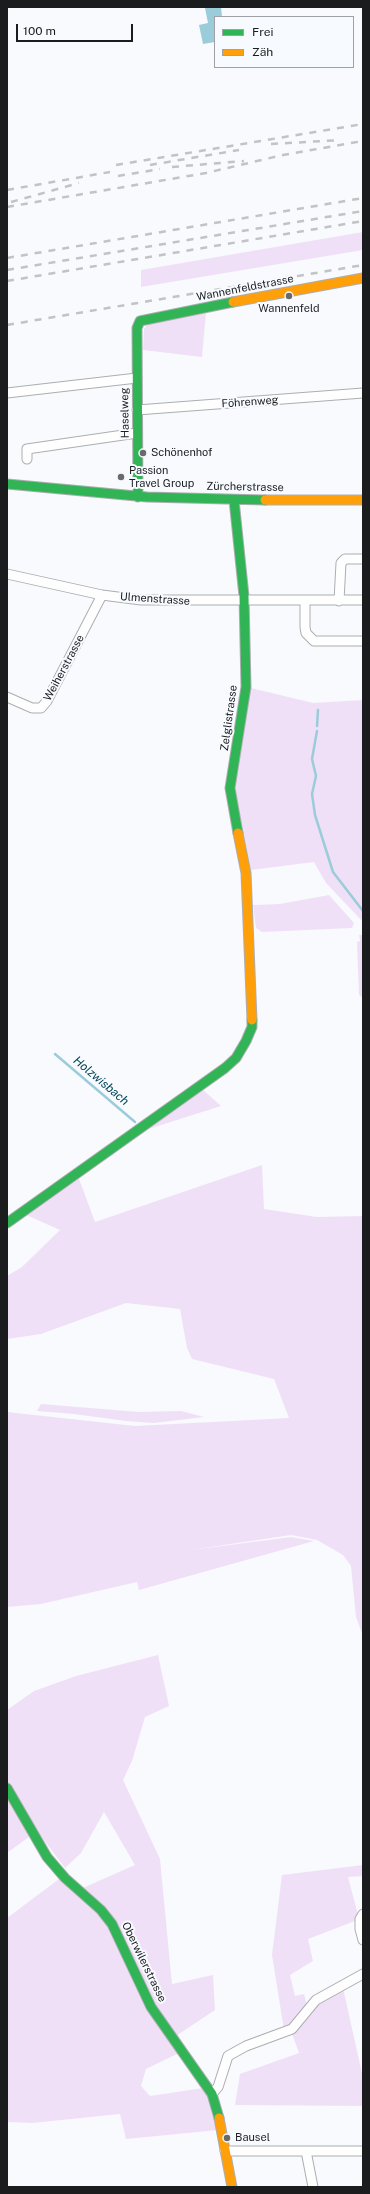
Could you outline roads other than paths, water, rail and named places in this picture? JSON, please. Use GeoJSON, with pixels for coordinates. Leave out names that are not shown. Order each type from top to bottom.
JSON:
{"type":"FeatureCollection","features":[{"type":"Feature","properties":{"kind":"street","name":"Wannenfeldstrasse"},"geometry":{"type":"LineString","coordinates":[[137,328],[140,321],[145,319],[363,278]]}},
{"type":"Feature","properties":{"kind":"street","name":"Haselweg"},"geometry":{"type":"LineString","coordinates":[[137,328],[136,378],[138,496]]}},
{"type":"Feature","properties":{"kind":"street"},"geometry":{"type":"LineString","coordinates":[[7,393],[136,378]]}},
{"type":"Feature","properties":{"kind":"street","name":"Föhrenweg"},"geometry":{"type":"LineString","coordinates":[[137,410],[363,393]]}},
{"type":"Feature","properties":{"kind":"street"},"geometry":{"type":"LineString","coordinates":[[27,459],[27,449],[137,433]]}},
{"type":"Feature","properties":{"kind":"street","name":"Zürcherstrasse"},"geometry":{"type":"LineString","coordinates":[[7,484],[138,496],[234,500],[363,500]]}},
{"type":"Feature","properties":{"kind":"street","name":"Zelglistrasse"},"geometry":{"type":"LineString","coordinates":[[7,1223],[204,1084],[236,1058],[252,1027],[253,1004],[246,873],[230,788],[246,692],[244,601],[234,500]]}},
{"type":"Feature","properties":{"kind":"street"},"geometry":{"type":"LineString","coordinates":[[339,601],[341,563],[345,559],[363,559]]}},
{"type":"Feature","properties":{"kind":"street","name":"Ulmenstrasse"},"geometry":{"type":"LineString","coordinates":[[7,574],[102,595],[141,600],[363,600]]}},
{"type":"Feature","properties":{"kind":"street","name":"Weiherstrasse"},"geometry":{"type":"LineString","coordinates":[[7,697],[32,708],[41,708],[47,701],[102,595]]}},
{"type":"Feature","properties":{"kind":"street"},"geometry":{"type":"LineString","coordinates":[[305,601],[306,633],[314,641],[363,641]]}},
{"type":"Feature","properties":{"kind":"street","name":"Oberwilerstrasse"},"geometry":{"type":"LineString","coordinates":[[7,1788],[47,1857],[65,1878],[101,1910],[112,1924],[151,2007],[212,2094],[217,2106],[232,2187]]}},
{"type":"Feature","properties":{"kind":"street"},"geometry":{"type":"LineString","coordinates":[[363,1914],[360,1919],[360,1929],[363,1940]]}},
{"type":"Feature","properties":{"kind":"street"},"geometry":{"type":"LineString","coordinates":[[212,2094],[218,2087],[228,2056],[246,2046],[292,2029],[316,2000],[363,1974]]}},
{"type":"Feature","properties":{"kind":"street"},"geometry":{"type":"LineString","coordinates":[[225,2151],[363,2151]]}},
{"type":"Feature","properties":{"kind":"street"},"geometry":{"type":"LineString","coordinates":[[306,2151],[313,2187]]}},
{"type":"Feature","properties":{"kind":"water"},"geometry":{"type":"Polygon","coordinates":[[[221,7],[222,16],[214,16],[214,42],[203,44],[199,25],[208,23],[205,8],[221,7]]]}},
{"type":"Feature","properties":{"kind":"waterway"},"geometry":{"type":"LineString","coordinates":[[317,726],[318,710]]}},
{"type":"Feature","properties":{"kind":"waterway"},"geometry":{"type":"LineString","coordinates":[[317,731],[312,759],[316,776],[312,794],[315,815],[333,872],[363,911]]}},
{"type":"Feature","properties":{"kind":"waterway","name":"Holzwisbach"},"geometry":{"type":"LineString","coordinates":[[55,1054],[135,1122]]}},
{"type":"Feature","properties":{"kind":"railway"},"geometry":{"type":"LineString","coordinates":[[116,165],[363,124]]}},
{"type":"Feature","properties":{"kind":"railway"},"geometry":{"type":"LineString","coordinates":[[271,144],[341,140]]}},
{"type":"Feature","properties":{"kind":"railway"},"geometry":{"type":"LineString","coordinates":[[7,207],[206,173],[283,155],[363,141]]}},
{"type":"Feature","properties":{"kind":"railway"},"geometry":{"type":"LineString","coordinates":[[150,165],[239,150]]}},
{"type":"Feature","properties":{"kind":"railway"},"geometry":{"type":"LineString","coordinates":[[172,167],[244,161]]}},
{"type":"Feature","properties":{"kind":"railway"},"geometry":{"type":"LineString","coordinates":[[118,176],[160,169]]}},
{"type":"Feature","properties":{"kind":"railway"},"geometry":{"type":"LineString","coordinates":[[7,190],[110,172]]}},
{"type":"Feature","properties":{"kind":"railway"},"geometry":{"type":"LineString","coordinates":[[11,202],[79,183]]}},
{"type":"Feature","properties":{"kind":"railway"},"geometry":{"type":"LineString","coordinates":[[7,258],[363,198]]}},
{"type":"Feature","properties":{"kind":"railway"},"geometry":{"type":"LineString","coordinates":[[7,270],[363,211]]}},
{"type":"Feature","properties":{"kind":"railway"},"geometry":{"type":"LineString","coordinates":[[7,281],[363,221]]}},
{"type":"Feature","properties":{"kind":"railway"},"geometry":{"type":"LineString","coordinates":[[7,325],[363,265]]}},
{"type":"Feature","properties":{"kind":"place","name":"Wannenfeld"},"geometry":{"type":"Point","coordinates":[289,296]}},
{"type":"Feature","properties":{"kind":"place","name":"Schönenhof"},"geometry":{"type":"Point","coordinates":[143,453]}},
{"type":"Feature","properties":{"kind":"place","name":"Passion Travel Group"},"geometry":{"type":"Point","coordinates":[121,477]}},
{"type":"Feature","properties":{"kind":"place","name":"Bausel"},"geometry":{"type":"Point","coordinates":[227,2138]}}]}
